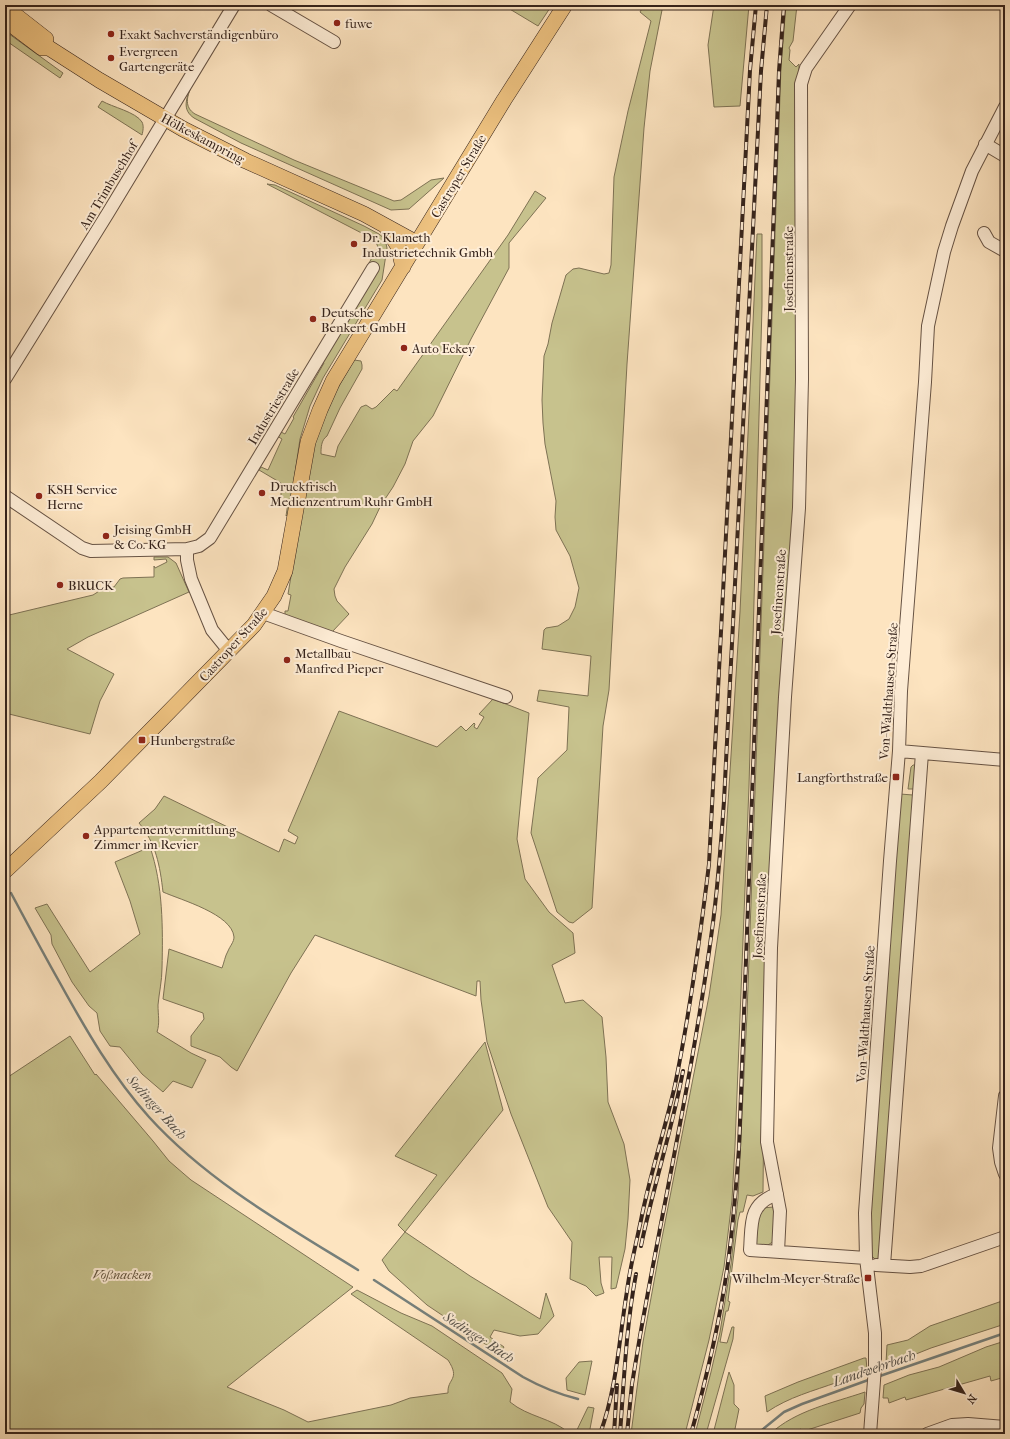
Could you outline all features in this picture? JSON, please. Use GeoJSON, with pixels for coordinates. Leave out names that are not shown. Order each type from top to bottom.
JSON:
{"type":"FeatureCollection","features":[{"type":"Feature","properties":{"kind":"main road","name":"Castroper Straße"},"geometry":{"type":"LineString","coordinates":[[5,871],[101,781],[229,651],[254,625],[274,596],[285,571],[308,442],[333,381],[504,100],[565,5]]}},
{"type":"Feature","properties":{"kind":"main road","name":"Hölkeskampring"},"geometry":{"type":"LineString","coordinates":[[5,7],[47,40],[49,48]]}},
{"type":"Feature","properties":{"kind":"main road","name":"Hölkeskampring"},"geometry":{"type":"LineString","coordinates":[[5,20],[42,48],[49,48],[165,119],[246,161],[364,214],[386,226],[420,238]]}},
{"type":"Feature","properties":{"kind":"main road","name":"Hölkeskampring"},"geometry":{"type":"LineString","coordinates":[[364,214],[374,214],[389,219],[420,238]]}},
{"type":"Feature","properties":{"kind":"main road"},"geometry":{"type":"LineString","coordinates":[[386,226],[398,246],[402,267]]}},
{"type":"Feature","properties":{"kind":"street","name":"Am Trimbuschhof"},"geometry":{"type":"LineString","coordinates":[[5,379],[234,5]]}},
{"type":"Feature","properties":{"kind":"street"},"geometry":{"type":"LineString","coordinates":[[271,5],[334,42]]}},
{"type":"Feature","properties":{"kind":"street","name":"Josefinenstraße"},"geometry":{"type":"LineString","coordinates":[[778,1252],[780,1211],[767,1142],[773,916],[785,697],[798,508],[802,379],[801,84],[806,68],[850,5]]}},
{"type":"Feature","properties":{"kind":"street","name":"Von-Waldthausen-Straße"},"geometry":{"type":"LineString","coordinates":[[870,1434],[876,1333],[866,1263],[865,1213],[928,326],[944,252],[952,226],[972,171],[1005,107]]}},
{"type":"Feature","properties":{"kind":"street"},"geometry":{"type":"LineString","coordinates":[[985,144],[1005,156]]}},
{"type":"Feature","properties":{"kind":"street"},"geometry":{"type":"LineString","coordinates":[[984,233],[989,242],[1005,251]]}},
{"type":"Feature","properties":{"kind":"street","name":"Industriestraße"},"geometry":{"type":"LineString","coordinates":[[5,496],[87,550],[97,552],[187,549],[199,546],[210,538],[373,268]]}},
{"type":"Feature","properties":{"kind":"street"},"geometry":{"type":"LineString","coordinates":[[187,549],[187,560],[191,579],[212,630],[229,651]]}},
{"type":"Feature","properties":{"kind":"street"},"geometry":{"type":"LineString","coordinates":[[263,613],[506,697]]}},
{"type":"Feature","properties":{"kind":"street"},"geometry":{"type":"LineString","coordinates":[[899,751],[1005,760]]}},
{"type":"Feature","properties":{"kind":"street"},"geometry":{"type":"LineString","coordinates":[[884,1265],[922,753]]}},
{"type":"Feature","properties":{"kind":"street"},"geometry":{"type":"LineString","coordinates":[[1005,1096],[999,1148],[1005,1174]]}},
{"type":"Feature","properties":{"kind":"street"},"geometry":{"type":"LineString","coordinates":[[777,1194],[768,1197],[761,1202],[753,1216],[750,1250],[910,1267],[921,1266],[1005,1238]]}},
{"type":"Feature","properties":{"kind":"street"},"geometry":{"type":"LineString","coordinates":[[926,1434],[952,1425],[968,1429],[1005,1427]]}},
{"type":"Feature","properties":{"kind":"green space"},"geometry":{"type":"Polygon","coordinates":[[[503,5],[552,5],[538,26],[503,5]]]}},
{"type":"Feature","properties":{"kind":"green space"},"geometry":{"type":"Polygon","coordinates":[[[644,5],[663,5],[650,71],[644,128],[627,364],[609,690],[603,726],[592,908],[573,923],[569,922],[557,912],[531,833],[538,778],[567,750],[569,707],[537,701],[539,690],[588,696],[591,656],[542,649],[544,630],[546,628],[558,626],[569,619],[575,607],[579,588],[570,556],[556,530],[556,501],[545,444],[543,423],[542,400],[544,356],[566,275],[573,269],[579,268],[604,274],[609,273],[611,265],[614,177],[628,111],[651,21],[640,12],[644,5]]]}},
{"type":"Feature","properties":{"kind":"green space"},"geometry":{"type":"Polygon","coordinates":[[[714,5],[749,5],[740,106],[714,107],[708,45],[714,5]]]}},
{"type":"Feature","properties":{"kind":"green space"},"geometry":{"type":"Polygon","coordinates":[[[786,5],[797,5],[793,41],[789,48],[789,60],[796,67],[799,64],[796,452],[764,1088],[763,1192],[753,1196],[747,1195],[743,1212],[740,1212],[728,1301],[730,1302],[728,1311],[726,1311],[720,1342],[727,1343],[732,1327],[734,1327],[733,1339],[706,1434],[695,1434],[720,1332],[731,1264],[738,1198],[747,1014],[781,67],[786,5]]]}},
{"type":"Feature","properties":{"kind":"green space"},"geometry":{"type":"Polygon","coordinates":[[[5,31],[63,73],[60,78],[5,40],[5,31]]]}},
{"type":"Feature","properties":{"kind":"green space"},"geometry":{"type":"Polygon","coordinates":[[[188,96],[187,102],[189,108],[195,114],[294,160],[394,201],[401,200],[431,180],[444,178],[409,209],[391,210],[241,143],[194,118],[190,115],[186,108],[186,104],[188,96]]]}},
{"type":"Feature","properties":{"kind":"green space"},"geometry":{"type":"Polygon","coordinates":[[[102,101],[139,118],[143,125],[142,135],[98,107],[102,101]]]}},
{"type":"Feature","properties":{"kind":"green space"},"geometry":{"type":"Polygon","coordinates":[[[267,184],[275,185],[379,234],[385,239],[387,248],[382,280],[323,378],[310,406],[300,439],[289,513],[286,516],[288,503],[281,500],[281,483],[259,470],[261,467],[268,470],[282,439],[277,436],[279,431],[285,434],[324,363],[322,361],[376,267],[369,263],[378,247],[375,240],[267,184]]]}},
{"type":"Feature","properties":{"kind":"green space"},"geometry":{"type":"Polygon","coordinates":[[[535,191],[546,198],[509,243],[509,268],[471,339],[433,416],[413,441],[405,464],[393,487],[345,567],[334,589],[337,601],[349,614],[332,632],[285,615],[285,611],[288,611],[291,595],[288,594],[313,447],[328,405],[354,360],[361,361],[362,369],[322,444],[321,454],[335,457],[338,446],[361,407],[366,405],[372,409],[376,407],[394,389],[397,391],[508,235],[535,191]]]}},
{"type":"Feature","properties":{"kind":"green space"},"geometry":{"type":"Polygon","coordinates":[[[757,234],[762,234],[762,306],[749,786],[732,1200],[724,1267],[709,1340],[685,1434],[631,1434],[643,1342],[709,996],[721,915],[740,612],[757,234]]]}},
{"type":"Feature","properties":{"kind":"green space"},"geometry":{"type":"Polygon","coordinates":[[[154,557],[168,557],[176,563],[189,592],[88,637],[67,649],[114,674],[100,701],[90,734],[5,713],[5,616],[93,595],[104,588],[114,587],[120,579],[123,578],[154,577],[154,566],[155,568],[167,562],[166,559],[154,560],[154,557]]]}},
{"type":"Feature","properties":{"kind":"green space"},"geometry":{"type":"Polygon","coordinates":[[[493,699],[529,713],[517,839],[525,879],[549,912],[573,933],[575,953],[552,965],[565,1003],[583,1000],[602,1017],[608,1102],[624,1144],[630,1180],[625,1249],[616,1288],[611,1289],[612,1257],[599,1257],[601,1283],[604,1293],[596,1296],[586,1286],[570,1279],[572,1242],[548,1207],[511,1114],[487,1042],[480,981],[477,981],[476,996],[315,935],[291,973],[237,1071],[220,1057],[191,1046],[191,1036],[204,1019],[203,1013],[163,999],[169,949],[222,968],[234,937],[231,929],[225,921],[204,909],[163,892],[156,855],[150,839],[139,823],[155,809],[164,796],[279,852],[284,839],[295,844],[298,837],[288,831],[339,711],[437,747],[461,726],[466,731],[474,723],[474,727],[477,729],[484,717],[479,714],[493,699]]]}},
{"type":"Feature","properties":{"kind":"green space"},"geometry":{"type":"Polygon","coordinates":[[[916,765],[881,1257],[876,1260],[871,1255],[870,1220],[900,794],[913,795],[914,789],[908,789],[911,767],[916,765]]]}},
{"type":"Feature","properties":{"kind":"green space"},"geometry":{"type":"Polygon","coordinates":[[[150,847],[158,876],[162,922],[162,973],[158,1005],[159,1022],[157,1032],[191,1053],[206,1060],[192,1088],[173,1081],[163,1092],[142,1074],[120,1047],[110,1046],[100,1031],[97,1013],[89,1006],[72,982],[52,944],[51,935],[35,908],[47,904],[90,972],[140,934],[130,901],[115,862],[150,847]]]}},
{"type":"Feature","properties":{"kind":"green space","name":"Voßnacken"},"geometry":{"type":"Polygon","coordinates":[[[70,1036],[95,1075],[96,1074],[169,1161],[191,1180],[353,1287],[227,1387],[284,1410],[308,1422],[391,1405],[410,1398],[448,1393],[453,1371],[448,1360],[351,1294],[357,1290],[401,1313],[432,1326],[502,1373],[512,1389],[510,1402],[524,1411],[555,1424],[569,1434],[5,1434],[5,1079],[70,1036]]]}},
{"type":"Feature","properties":{"kind":"green space"},"geometry":{"type":"Polygon","coordinates":[[[485,1042],[503,1110],[405,1232],[398,1225],[437,1175],[395,1156],[485,1042]]]}},
{"type":"Feature","properties":{"kind":"green space"},"geometry":{"type":"Polygon","coordinates":[[[773,1207],[774,1241],[765,1247],[755,1244],[755,1226],[763,1208],[773,1207]]]}},
{"type":"Feature","properties":{"kind":"green space"},"geometry":{"type":"Polygon","coordinates":[[[405,1232],[470,1276],[540,1319],[546,1293],[554,1316],[538,1334],[520,1336],[494,1330],[490,1337],[504,1347],[500,1354],[427,1305],[389,1271],[382,1260],[405,1232]]]}},
{"type":"Feature","properties":{"kind":"green space"},"geometry":{"type":"Polygon","coordinates":[[[1005,1300],[1005,1324],[931,1348],[906,1358],[886,1363],[887,1345],[908,1340],[930,1326],[1005,1300]]]}},
{"type":"Feature","properties":{"kind":"green space"},"geometry":{"type":"Polygon","coordinates":[[[1005,1341],[1005,1377],[991,1381],[990,1376],[906,1400],[905,1397],[889,1403],[888,1398],[883,1398],[884,1385],[909,1375],[939,1367],[986,1347],[1005,1341]]]}},
{"type":"Feature","properties":{"kind":"green space"},"geometry":{"type":"Polygon","coordinates":[[[866,1358],[867,1370],[793,1398],[767,1412],[765,1396],[798,1382],[866,1358]]]}},
{"type":"Feature","properties":{"kind":"green space"},"geometry":{"type":"Polygon","coordinates":[[[592,1361],[585,1395],[567,1390],[566,1378],[579,1362],[592,1361]]]}},
{"type":"Feature","properties":{"kind":"green space"},"geometry":{"type":"Polygon","coordinates":[[[729,1372],[734,1385],[734,1404],[739,1409],[734,1434],[713,1434],[729,1372]]]}},
{"type":"Feature","properties":{"kind":"green space"},"geometry":{"type":"Polygon","coordinates":[[[865,1392],[864,1404],[860,1413],[801,1432],[801,1429],[788,1434],[770,1434],[791,1419],[803,1413],[865,1392]]]}},
{"type":"Feature","properties":{"kind":"green space"},"geometry":{"type":"Polygon","coordinates":[[[588,1407],[594,1408],[589,1434],[575,1434],[588,1407]]]}},
{"type":"Feature","properties":{"kind":"waterway","name":"Sodinger Bach"},"geometry":{"type":"LineString","coordinates":[[11,893],[90,1036],[124,1086],[149,1117],[196,1162],[221,1182],[275,1219],[358,1270]]}},
{"type":"Feature","properties":{"kind":"waterway","name":"Sodinger Bach"},"geometry":{"type":"LineString","coordinates":[[374,1280],[523,1377],[550,1390],[578,1399]]}},
{"type":"Feature","properties":{"kind":"waterway","name":"Landwehrbach"},"geometry":{"type":"LineString","coordinates":[[877,1377],[1005,1333]]}},
{"type":"Feature","properties":{"kind":"waterway","name":"Landwehrbach"},"geometry":{"type":"LineString","coordinates":[[757,1434],[784,1412],[871,1379]]}},
{"type":"Feature","properties":{"kind":"railway"},"geometry":{"type":"LineString","coordinates":[[600,1434],[606,1417],[614,1381],[633,1256],[675,1085],[694,975],[709,864],[750,70],[756,5]]}},
{"type":"Feature","properties":{"kind":"railway"},"geometry":{"type":"LineString","coordinates":[[627,1434],[632,1384],[640,1336],[697,1032],[718,882],[724,801],[761,71],[767,5]]}},
{"type":"Feature","properties":{"kind":"railway"},"geometry":{"type":"LineString","coordinates":[[691,1434],[712,1352],[724,1291],[733,1224],[739,1148],[779,71],[784,5]]}},
{"type":"Feature","properties":{"kind":"railway"},"geometry":{"type":"LineString","coordinates":[[641,1246],[683,1071]]}},
{"type":"Feature","properties":{"kind":"railway"},"geometry":{"type":"LineString","coordinates":[[620,1434],[624,1374],[636,1274]]}},
{"type":"Feature","properties":{"kind":"railway"},"geometry":{"type":"LineString","coordinates":[[614,1434],[617,1385]]}},
{"type":"Feature","properties":{"kind":"place","name":"fuwe"},"geometry":{"type":"Point","coordinates":[337,23]}},
{"type":"Feature","properties":{"kind":"place","name":"Exakt Sachverständigenbüro"},"geometry":{"type":"Point","coordinates":[111,34]}},
{"type":"Feature","properties":{"kind":"place","name":"Evergreen Gartengeräte"},"geometry":{"type":"Point","coordinates":[111,58]}},
{"type":"Feature","properties":{"kind":"place","name":"Dr. Klameth Industrietechnik Gmbh"},"geometry":{"type":"Point","coordinates":[354,244]}},
{"type":"Feature","properties":{"kind":"place","name":"Deutsche Benkert GmbH"},"geometry":{"type":"Point","coordinates":[313,319]}},
{"type":"Feature","properties":{"kind":"place","name":"Auto Eckey"},"geometry":{"type":"Point","coordinates":[404,348]}},
{"type":"Feature","properties":{"kind":"place","name":"Druckfrisch Medienzentrum Ruhr GmbH"},"geometry":{"type":"Point","coordinates":[262,493]}},
{"type":"Feature","properties":{"kind":"place","name":"KSH Service Herne"},"geometry":{"type":"Point","coordinates":[39,496]}},
{"type":"Feature","properties":{"kind":"place","name":"Jeising GmbH & Co. KG"},"geometry":{"type":"Point","coordinates":[106,536]}},
{"type":"Feature","properties":{"kind":"place","name":"BRUCK"},"geometry":{"type":"Point","coordinates":[60,585]}},
{"type":"Feature","properties":{"kind":"place","name":"Metallbau Manfred Pieper"},"geometry":{"type":"Point","coordinates":[287,660]}},
{"type":"Feature","properties":{"kind":"place","name":"Hunbergstraße"},"geometry":{"type":"Point","coordinates":[142,740]}},
{"type":"Feature","properties":{"kind":"place","name":"Langforthstraße"},"geometry":{"type":"Point","coordinates":[896,777]}},
{"type":"Feature","properties":{"kind":"place","name":"Appartementvermittlung Zimmer im Revier"},"geometry":{"type":"Point","coordinates":[86,836]}},
{"type":"Feature","properties":{"kind":"place","name":"Wilhelm-Meyer-Straße"},"geometry":{"type":"Point","coordinates":[868,1278]}}]}
